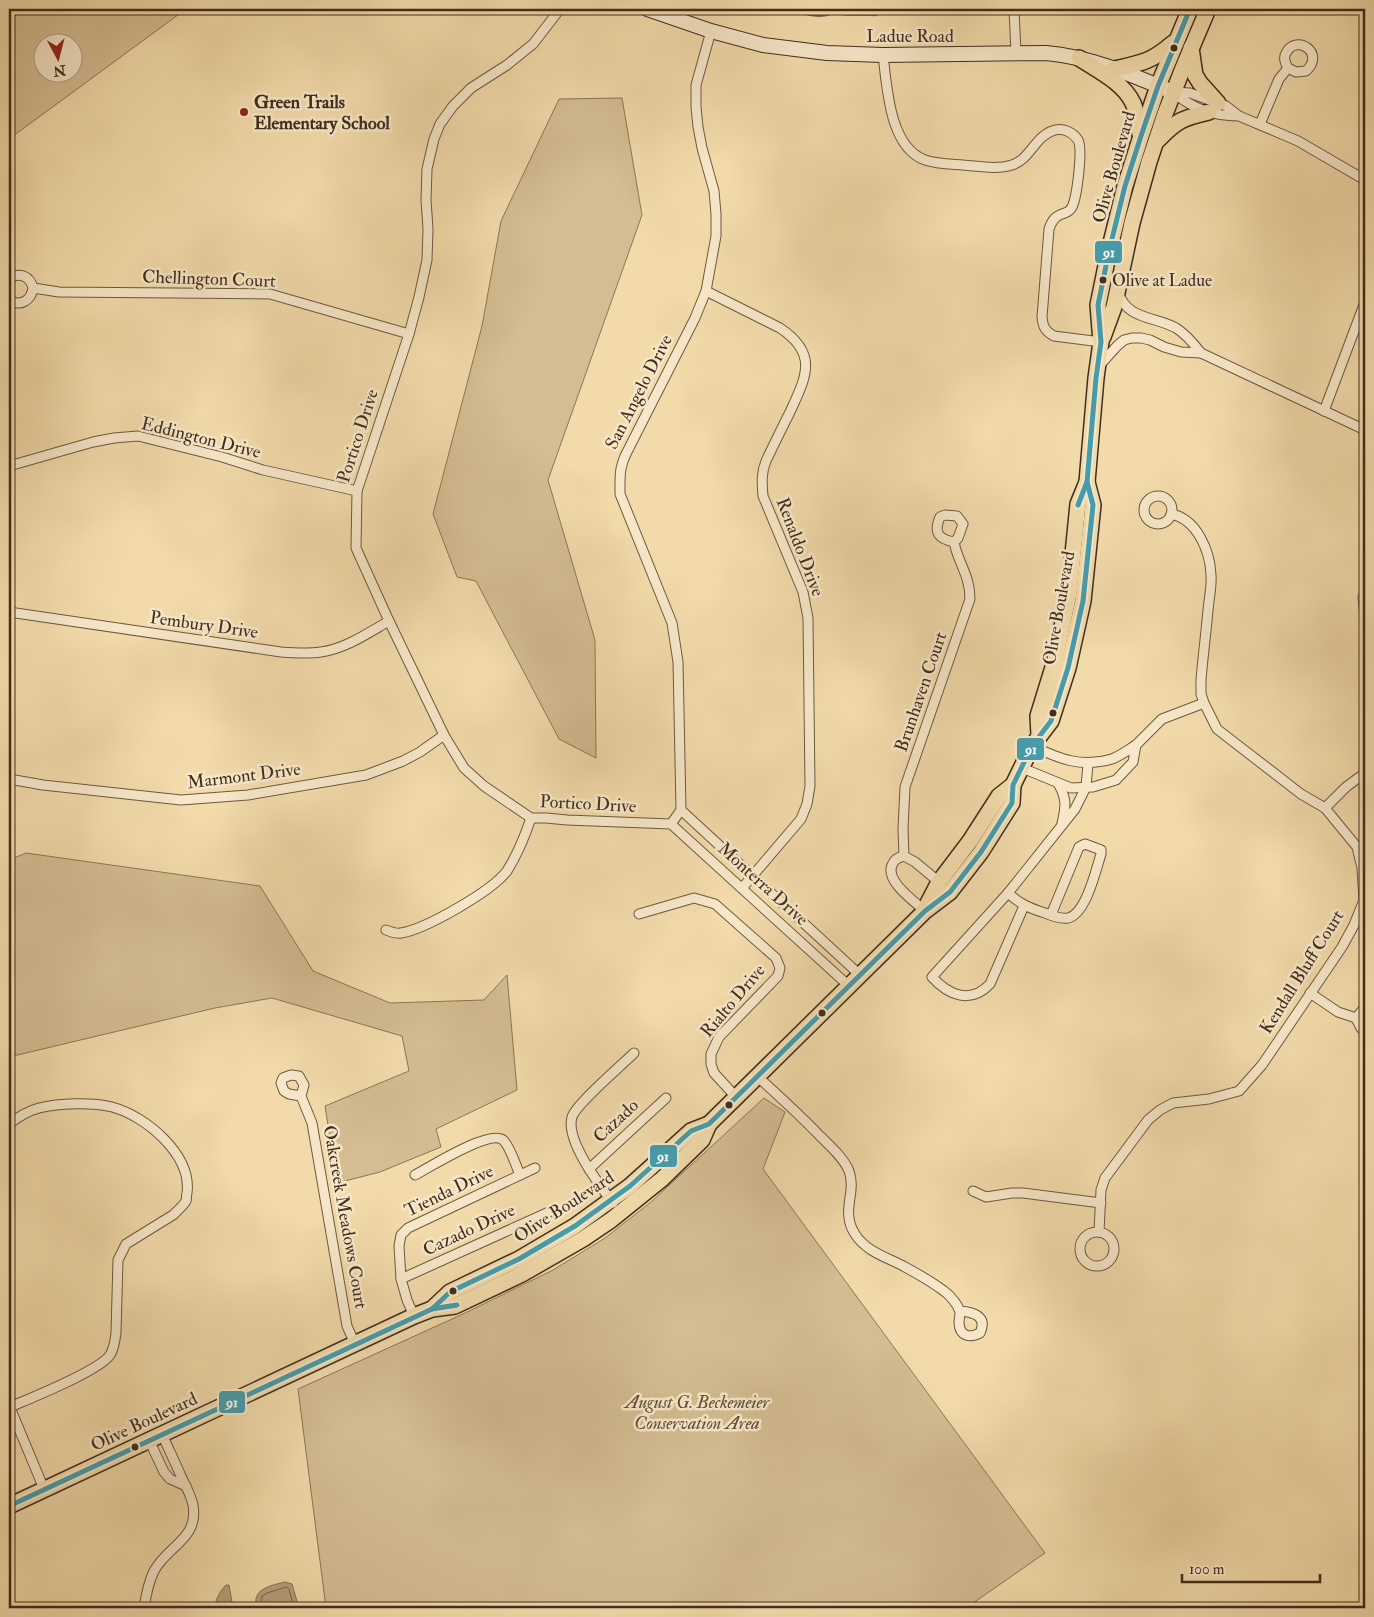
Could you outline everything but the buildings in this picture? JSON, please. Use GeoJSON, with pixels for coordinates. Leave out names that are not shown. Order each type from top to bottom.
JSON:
{"type":"FeatureCollection","features":[{"type":"Feature","properties":{"kind":"main road","name":"Ladue Road"},"geometry":{"type":"LineString","coordinates":[[647,9],[711,31],[763,45],[827,53],[883,55],[1046,53],[1079,58],[1114,68],[1173,92]]}},
{"type":"Feature","properties":{"kind":"main road","name":"Olive Boulevard"},"geometry":{"type":"LineString","coordinates":[[925,910],[939,882],[970,841],[999,796],[1013,785],[1036,741],[1038,716],[1054,664],[1069,594],[1078,504],[1087,482],[1101,342],[1098,305],[1117,219],[1140,136],[1176,40],[1190,9]]}},
{"type":"Feature","properties":{"kind":"main road","name":"Olive Boulevard"},"geometry":{"type":"LineString","coordinates":[[1101,342],[1114,307],[1132,223],[1156,143],[1173,92],[1208,9]]}},
{"type":"Feature","properties":{"kind":"main road"},"geometry":{"type":"LineString","coordinates":[[1114,68],[1140,64],[1154,58],[1176,40]]}},
{"type":"Feature","properties":{"kind":"main road"},"geometry":{"type":"LineString","coordinates":[[1156,143],[1177,122],[1214,108],[1195,74],[1191,47]]}},
{"type":"Feature","properties":{"kind":"main road"},"geometry":{"type":"LineString","coordinates":[[1079,58],[1119,85],[1128,95],[1134,104],[1140,136]]}},
{"type":"Feature","properties":{"kind":"main road","name":"Olive Boulevard"},"geometry":{"type":"LineString","coordinates":[[9,1506],[432,1309],[450,1292],[547,1244],[575,1226],[615,1207],[691,1131],[709,1124],[925,910],[950,892],[981,852],[1012,803],[1013,785]]}},
{"type":"Feature","properties":{"kind":"street","name":"Portico Drive"},"geometry":{"type":"LineString","coordinates":[[560,9],[533,44],[507,65],[471,88],[453,106],[440,124],[427,169],[427,260],[420,297],[356,491],[356,548],[444,735],[464,768],[484,786],[531,818],[671,824]]}},
{"type":"Feature","properties":{"kind":"street"},"geometry":{"type":"LineString","coordinates":[[1014,9],[1016,54]]}},
{"type":"Feature","properties":{"kind":"street","name":"San Angelo Drive"},"geometry":{"type":"LineString","coordinates":[[681,810],[676,640],[670,617],[620,494],[620,472],[627,452],[696,318],[706,292],[716,236],[716,214],[714,191],[698,127],[696,85],[711,31]]}},
{"type":"Feature","properties":{"kind":"street"},"geometry":{"type":"LineString","coordinates":[[883,55],[889,97],[896,127],[907,146],[924,159],[938,163],[1002,167],[1020,162],[1028,155],[1044,134],[1052,131],[1066,130],[1078,140],[1080,150],[1076,193],[1072,207],[1068,212],[1058,214],[1052,220],[1049,229],[1042,317],[1043,326],[1047,332],[1054,336],[1101,342]]}},
{"type":"Feature","properties":{"kind":"street"},"geometry":{"type":"LineString","coordinates":[[1260,124],[1279,79],[1288,68]]}},
{"type":"Feature","properties":{"kind":"street"},"geometry":{"type":"LineString","coordinates":[[1173,92],[1190,93],[1214,108],[1226,106],[1239,116],[1298,141],[1365,180]]}},
{"type":"Feature","properties":{"kind":"street","name":"Chellington Court"},"geometry":{"type":"LineString","coordinates":[[9,278],[22,275],[29,279],[33,288],[59,292],[270,294],[409,334]]}},
{"type":"Feature","properties":{"kind":"street"},"geometry":{"type":"LineString","coordinates":[[9,300],[16,304],[24,303],[30,298],[33,288]]}},
{"type":"Feature","properties":{"kind":"street"},"geometry":{"type":"LineString","coordinates":[[1118,289],[1120,299],[1130,310],[1139,316],[1160,321],[1178,329],[1201,353]]}},
{"type":"Feature","properties":{"kind":"street","name":"Renaldo Drive"},"geometry":{"type":"LineString","coordinates":[[706,292],[789,334],[803,352],[806,363],[804,383],[766,461],[762,471],[762,482],[763,496],[803,592],[808,618],[810,786],[807,804],[801,819],[743,887]]}},
{"type":"Feature","properties":{"kind":"street"},"geometry":{"type":"LineString","coordinates":[[1324,411],[1362,321],[1365,302]]}},
{"type":"Feature","properties":{"kind":"street"},"geometry":{"type":"LineString","coordinates":[[1098,368],[1124,340],[1132,338],[1150,340],[1181,352],[1201,353],[1365,430]]}},
{"type":"Feature","properties":{"kind":"street","name":"Eddington Drive"},"geometry":{"type":"LineString","coordinates":[[9,466],[93,442],[138,436],[222,457],[264,470],[356,491]]}},
{"type":"Feature","properties":{"kind":"street","name":"Kendall Bluff Court"},"geometry":{"type":"LineString","coordinates":[[1099,1232],[1101,1190],[1105,1178],[1148,1120],[1160,1110],[1173,1103],[1209,1098],[1239,1091],[1262,1065],[1342,947],[1354,925],[1364,900],[1362,868],[1357,847],[1325,808],[1302,794],[1217,729],[1204,703],[1201,694],[1201,680],[1211,576],[1209,559],[1200,536],[1188,521],[1181,516],[1172,514]]}},
{"type":"Feature","properties":{"kind":"street","name":"Brunhaven Court"},"geometry":{"type":"LineString","coordinates":[[904,856],[905,787],[970,599],[970,586],[956,552],[954,542]]}},
{"type":"Feature","properties":{"kind":"street"},"geometry":{"type":"LineString","coordinates":[[1365,592],[1363,597],[1365,619]]}},
{"type":"Feature","properties":{"kind":"street","name":"Pembury Drive"},"geometry":{"type":"LineString","coordinates":[[9,612],[281,652],[304,653],[323,652],[346,645],[389,621]]}},
{"type":"Feature","properties":{"kind":"street"},"geometry":{"type":"LineString","coordinates":[[1036,741],[1059,758],[1088,764],[1113,758],[1136,745],[1162,719],[1204,703]]}},
{"type":"Feature","properties":{"kind":"street","name":"Marmont Drive"},"geometry":{"type":"LineString","coordinates":[[9,779],[43,785],[181,800],[248,795],[366,775],[403,761],[420,752],[444,735]]}},
{"type":"Feature","properties":{"kind":"street"},"geometry":{"type":"LineString","coordinates":[[1022,768],[1071,788],[1104,785],[1116,780],[1132,762],[1136,745]]}},
{"type":"Feature","properties":{"kind":"street"},"geometry":{"type":"LineString","coordinates":[[1024,906],[990,984],[985,989],[972,995],[964,996],[952,992],[937,983],[932,977],[1008,893],[1075,809],[1086,787],[1088,764]]}},
{"type":"Feature","properties":{"kind":"street"},"geometry":{"type":"LineString","coordinates":[[1325,808],[1346,787],[1365,773]]}},
{"type":"Feature","properties":{"kind":"street"},"geometry":{"type":"LineString","coordinates":[[1058,783],[1064,794],[1066,804],[1061,826]]}},
{"type":"Feature","properties":{"kind":"street"},"geometry":{"type":"LineString","coordinates":[[671,824],[681,810]]}},
{"type":"Feature","properties":{"kind":"street","name":"Monterra Drive"},"geometry":{"type":"LineString","coordinates":[[681,810],[752,876],[854,980]]}},
{"type":"Feature","properties":{"kind":"street"},"geometry":{"type":"LineString","coordinates":[[386,930],[399,934],[419,928],[461,906],[499,879],[509,867],[525,837],[531,818]]}},
{"type":"Feature","properties":{"kind":"street","name":"Monterra Drive"},"geometry":{"type":"LineString","coordinates":[[671,824],[854,980]]}},
{"type":"Feature","properties":{"kind":"street"},"geometry":{"type":"LineString","coordinates":[[1008,893],[1024,906],[1050,915],[1061,918],[1069,918],[1077,914],[1083,905],[1102,854],[1101,850],[1086,844],[1079,847],[1050,915]]}},
{"type":"Feature","properties":{"kind":"street"},"geometry":{"type":"LineString","coordinates":[[925,910],[894,882],[891,875],[891,866],[898,858],[904,856],[939,882]]}},
{"type":"Feature","properties":{"kind":"street","name":"Rialto Drive"},"geometry":{"type":"LineString","coordinates":[[639,914],[694,898],[715,904],[776,958],[780,968],[778,976],[719,1037],[711,1054],[711,1064],[714,1073],[736,1097]]}},
{"type":"Feature","properties":{"kind":"street"},"geometry":{"type":"LineString","coordinates":[[1310,993],[1338,1012],[1356,1018],[1365,1032]]}},
{"type":"Feature","properties":{"kind":"street"},"geometry":{"type":"LineString","coordinates":[[1356,1018],[1365,1007]]}},
{"type":"Feature","properties":{"kind":"street"},"geometry":{"type":"LineString","coordinates":[[615,1207],[589,1169],[577,1146],[572,1130],[572,1117],[579,1106],[634,1053]]}},
{"type":"Feature","properties":{"kind":"street"},"geometry":{"type":"LineString","coordinates":[[757,1076],[840,1157],[849,1172],[851,1191],[847,1211],[855,1235],[872,1249],[944,1291],[960,1311]]}},
{"type":"Feature","properties":{"kind":"street","name":"Oakcreek Meadows Court"},"geometry":{"type":"LineString","coordinates":[[301,1096],[310,1116],[315,1134],[347,1326],[355,1344]]}},
{"type":"Feature","properties":{"kind":"street","name":"Cazado"},"geometry":{"type":"LineString","coordinates":[[589,1169],[666,1098]]}},
{"type":"Feature","properties":{"kind":"street"},"geometry":{"type":"LineString","coordinates":[[9,1124],[18,1117],[39,1108],[67,1104],[91,1104],[112,1107],[132,1115],[175,1151],[186,1172],[188,1186],[186,1201],[173,1215],[126,1244],[118,1260],[116,1333],[115,1345],[110,1356],[90,1370],[10,1406],[44,1489]]}},
{"type":"Feature","properties":{"kind":"street"},"geometry":{"type":"LineString","coordinates":[[415,1175],[478,1141],[496,1137],[502,1139],[506,1144],[520,1175]]}},
{"type":"Feature","properties":{"kind":"street","name":"Tienda Drive"},"geometry":{"type":"LineString","coordinates":[[414,1316],[407,1300],[402,1279],[399,1246],[401,1235],[408,1228],[535,1168]]}},
{"type":"Feature","properties":{"kind":"street"},"geometry":{"type":"LineString","coordinates":[[973,1191],[986,1198],[1023,1193],[1101,1203]]}},
{"type":"Feature","properties":{"kind":"street","name":"Cazado Drive"},"geometry":{"type":"LineString","coordinates":[[402,1279],[551,1211]]}},
{"type":"Feature","properties":{"kind":"street"},"geometry":{"type":"LineString","coordinates":[[155,1437],[164,1472],[170,1479],[186,1486]]}},
{"type":"Feature","properties":{"kind":"street"},"geometry":{"type":"LineString","coordinates":[[144,1608],[148,1586],[154,1570],[187,1536],[192,1526],[194,1514],[193,1505],[186,1486],[155,1437]]}},
{"type":"Feature","properties":{"kind":"green space"},"geometry":{"type":"Polygon","coordinates":[[[9,9],[186,9],[9,139],[9,9]]]}},
{"type":"Feature","properties":{"kind":"green space"},"geometry":{"type":"Polygon","coordinates":[[[622,98],[642,215],[548,480],[595,640],[596,758],[559,739],[476,581],[457,577],[433,514],[482,326],[501,221],[559,99],[622,98]]]}},
{"type":"Feature","properties":{"kind":"green space"},"geometry":{"type":"Polygon","coordinates":[[[26,853],[260,886],[313,971],[390,1003],[484,1000],[507,975],[517,1090],[436,1129],[441,1147],[380,1172],[337,1183],[325,1106],[409,1071],[402,1036],[272,998],[215,1008],[9,1057],[9,860],[26,853]]]}},
{"type":"Feature","properties":{"kind":"green space","name":"August G. Beckemeier Conservation Area"},"geometry":{"type":"Polygon","coordinates":[[[764,1098],[785,1112],[763,1169],[1045,1553],[966,1608],[326,1608],[298,1389],[463,1314],[553,1270],[605,1238],[651,1202],[764,1098]]]}},
{"type":"Feature","properties":{"kind":"water"},"geometry":{"type":"Polygon","coordinates":[[[285,1582],[292,1584],[299,1608],[256,1608],[256,1597],[262,1590],[285,1582]]]}},
{"type":"Feature","properties":{"kind":"water"},"geometry":{"type":"Polygon","coordinates":[[[226,1585],[229,1585],[233,1608],[215,1608],[218,1596],[226,1585]]]}},
{"type":"Feature","properties":{"kind":"waterway"},"geometry":{"type":"LineString","coordinates":[[791,9],[818,16],[835,12],[876,15]]}},
{"type":"Feature","properties":{"kind":"transit line","name":"91"},"geometry":{"type":"LineString","coordinates":[[1078,505],[1087,482],[1101,342],[1098,305],[1109,251],[1125,186],[1141,136],[1158,86],[1190,9]]}},
{"type":"Feature","properties":{"kind":"transit line","name":"91"},"geometry":{"type":"LineString","coordinates":[[432,1309],[450,1292],[519,1259],[575,1226],[630,1186],[691,1131],[709,1124],[925,911],[950,892],[981,852],[1012,803],[1013,785],[1032,746],[1051,721],[1068,668],[1083,601],[1093,505],[1087,482]]}},
{"type":"Feature","properties":{"kind":"transit line","name":"91"},"geometry":{"type":"LineString","coordinates":[[9,1506],[432,1309],[457,1305]]}},
{"type":"Feature","properties":{"kind":"place","name":"Green Trails Elementary School"},"geometry":{"type":"Point","coordinates":[244,112]}},
{"type":"Feature","properties":{"kind":"place","name":"Olive at Ladue"},"geometry":{"type":"Point","coordinates":[1103,280]}}]}
